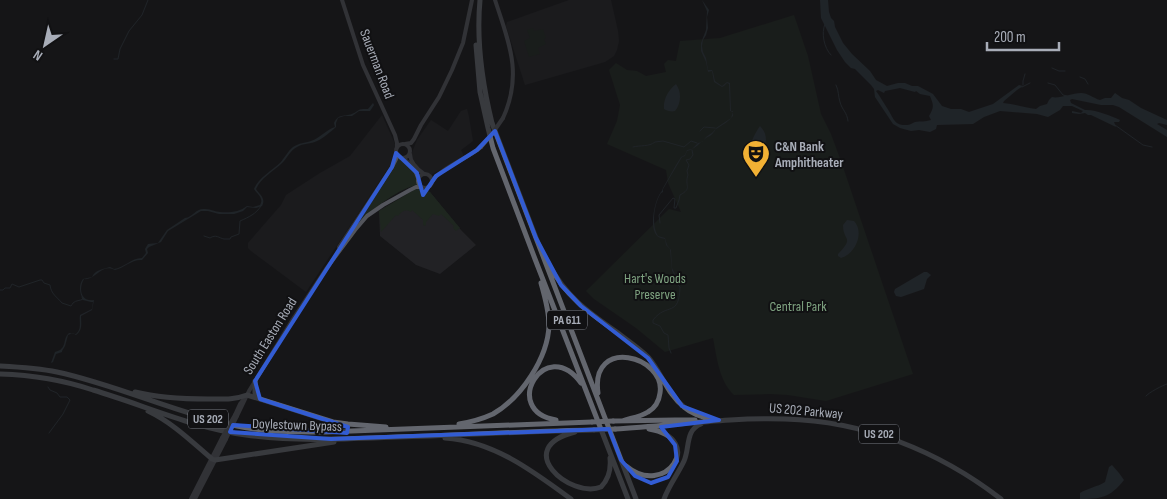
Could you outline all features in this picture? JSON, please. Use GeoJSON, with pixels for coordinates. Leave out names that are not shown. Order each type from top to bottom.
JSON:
{"type":"FeatureCollection","features":[{"type":"Feature","properties":{"kind":"highway","name":"PA 611"},"geometry":{"type":"LineString","coordinates":[[478,0],[476,53],[480,92],[497,159],[628,499]]}},
{"type":"Feature","properties":{"kind":"highway","name":"PA 611"},"geometry":{"type":"LineString","coordinates":[[477,37],[482,77],[492,123],[636,499]]}},
{"type":"Feature","properties":{"kind":"highway"},"geometry":{"type":"LineString","coordinates":[[536,238],[557,279],[576,301],[636,346],[659,372],[671,394],[682,406],[700,416],[719,420]]}},
{"type":"Feature","properties":{"kind":"highway"},"geometry":{"type":"LineString","coordinates":[[438,428],[476,420],[498,410],[518,392],[539,363],[547,341],[549,320],[535,259]]}},
{"type":"Feature","properties":{"kind":"highway"},"geometry":{"type":"LineString","coordinates":[[599,401],[597,389],[598,376],[608,362],[615,358],[626,356],[634,358],[648,367],[657,376],[660,384],[660,395],[657,402],[647,413],[622,421]]}},
{"type":"Feature","properties":{"kind":"highway","name":"Doylestown Bypass"},"geometry":{"type":"LineString","coordinates":[[0,366],[56,372],[107,386],[193,415],[258,429],[316,432],[622,421]]}},
{"type":"Feature","properties":{"kind":"highway"},"geometry":{"type":"LineString","coordinates":[[579,422],[554,420],[541,415],[531,402],[530,388],[532,381],[539,373],[546,369],[557,367],[564,368],[573,374],[587,392]]}},
{"type":"Feature","properties":{"kind":"highway","name":"Doylestown Bypass"},"geometry":{"type":"LineString","coordinates":[[0,374],[57,380],[202,425],[246,435],[294,439],[367,438],[639,428]]}},
{"type":"Feature","properties":{"kind":"highway"},"geometry":{"type":"LineString","coordinates":[[255,382],[255,393],[260,399]]}},
{"type":"Feature","properties":{"kind":"highway"},"geometry":{"type":"LineString","coordinates":[[107,386],[153,396],[178,398],[236,399],[246,396],[326,420],[348,424],[422,428]]}},
{"type":"Feature","properties":{"kind":"highway"},"geometry":{"type":"LineString","coordinates":[[125,400],[169,422],[213,459],[367,438]]}},
{"type":"Feature","properties":{"kind":"highway","name":"US 202 Parkway"},"geometry":{"type":"LineString","coordinates":[[639,428],[719,420],[786,419],[818,421],[849,426],[910,445],[946,462],[1001,498]]}},
{"type":"Feature","properties":{"kind":"highway","name":"US 202 Parkway"},"geometry":{"type":"LineString","coordinates":[[622,421],[711,421]]}},
{"type":"Feature","properties":{"kind":"highway"},"geometry":{"type":"LineString","coordinates":[[664,499],[684,462],[692,431],[699,424],[711,421]]}},
{"type":"Feature","properties":{"kind":"highway"},"geometry":{"type":"LineString","coordinates":[[639,428],[657,430],[673,442],[677,452],[677,461],[675,468],[668,476]]}},
{"type":"Feature","properties":{"kind":"highway"},"geometry":{"type":"LineString","coordinates":[[582,430],[561,436],[552,444],[547,453],[547,465],[557,482],[568,489],[581,493],[590,493],[596,490],[602,486],[608,477],[610,468],[609,452]]}},
{"type":"Feature","properties":{"kind":"highway"},"geometry":{"type":"LineString","coordinates":[[419,436],[468,441],[493,450],[535,473],[571,499]]}},
{"type":"Feature","properties":{"kind":"highway"},"geometry":{"type":"LineString","coordinates":[[621,460],[641,480]]}},
{"type":"Feature","properties":{"kind":"main road","name":"Sauerman Road"},"geometry":{"type":"LineString","coordinates":[[342,0],[363,65],[394,135]]}},
{"type":"Feature","properties":{"kind":"main road"},"geometry":{"type":"LineString","coordinates":[[396,151],[400,145],[412,142],[439,97],[464,40],[472,0]]}},
{"type":"Feature","properties":{"kind":"main road","name":"South Easton Road"},"geometry":{"type":"LineString","coordinates":[[326,269],[355,230],[371,213],[416,187],[428,187],[435,177],[481,147],[492,134],[508,105],[512,90],[513,70],[506,33],[495,0]]}},
{"type":"Feature","properties":{"kind":"main road"},"geometry":{"type":"LineString","coordinates":[[394,135],[399,141],[410,148],[412,162],[418,170],[430,176],[432,182]]}},
{"type":"Feature","properties":{"kind":"main road"},"geometry":{"type":"LineString","coordinates":[[394,135],[397,143],[396,151],[399,157],[410,164],[417,173],[418,183],[421,187]]}},
{"type":"Feature","properties":{"kind":"main road","name":"South Easton Road"},"geometry":{"type":"LineString","coordinates":[[193,499],[236,416],[240,404],[392,167],[397,157],[396,151]]}},
{"type":"Feature","properties":{"kind":"main road"},"geometry":{"type":"LineString","coordinates":[[402,158],[410,154]]}},
{"type":"Feature","properties":{"kind":"main road"},"geometry":{"type":"LineString","coordinates":[[418,178],[421,174],[424,174]]}},
{"type":"Feature","properties":{"kind":"highlighted area"},"geometry":{"type":"Polygon","coordinates":[[[495,131],[536,238],[561,285],[581,306],[648,358],[682,406],[719,420],[661,427],[675,445],[677,461],[668,477],[651,483],[635,476],[621,460],[609,429],[331,439],[230,432],[233,425],[347,433],[348,427],[260,399],[255,381],[392,167],[396,153],[417,173],[423,195],[436,176],[477,150],[495,131]]]}},
{"type":"Feature","properties":{"kind":"shaded area"},"geometry":{"type":"Polygon","coordinates":[[[569,0],[611,0],[619,41],[614,56],[605,62],[525,85],[506,26],[507,22],[569,0]]]}},
{"type":"Feature","properties":{"kind":"shaded area"},"geometry":{"type":"Polygon","coordinates":[[[702,0],[709,10],[707,17],[708,28],[702,46],[703,52],[706,58],[708,70],[712,70],[715,81],[722,86],[727,82],[730,83],[731,111],[733,112],[730,111],[729,84],[727,83],[722,87],[714,82],[712,71],[708,72],[701,51],[701,43],[706,30],[707,11],[702,0]]]}},
{"type":"Feature","properties":{"kind":"shaded area"},"geometry":{"type":"Polygon","coordinates":[[[820,0],[828,0],[831,18],[843,43],[870,71],[876,80],[887,86],[905,83],[918,86],[933,94],[942,106],[969,112],[993,104],[1019,85],[1023,86],[1003,103],[1036,109],[1047,104],[1052,97],[1081,93],[1100,100],[1111,98],[1115,93],[1167,120],[1167,125],[1157,124],[1167,130],[1167,137],[1119,107],[1072,99],[1070,100],[1071,103],[1085,110],[1098,112],[1120,120],[1119,122],[1114,122],[1116,127],[1085,113],[1079,114],[1072,113],[1072,111],[1081,113],[1083,111],[1072,106],[1063,106],[1048,117],[1037,114],[1000,111],[984,117],[973,124],[937,125],[936,129],[930,132],[911,131],[900,128],[893,124],[875,97],[874,89],[871,85],[845,62],[821,18],[820,0]],[[900,88],[885,91],[884,93],[876,91],[894,120],[902,125],[931,120],[929,116],[933,106],[930,96],[900,88]]]}},
{"type":"Feature","properties":{"kind":"shaded area"},"geometry":{"type":"Polygon","coordinates":[[[676,84],[680,94],[679,105],[675,111],[668,111],[664,109],[665,99],[676,84]]]}},
{"type":"Feature","properties":{"kind":"shaded area"},"geometry":{"type":"Polygon","coordinates":[[[373,103],[374,105],[370,111],[359,111],[352,116],[344,116],[360,110],[368,109],[373,103]]]}},
{"type":"Feature","properties":{"kind":"shaded area"},"geometry":{"type":"Polygon","coordinates":[[[467,109],[473,141],[461,150],[464,156],[431,175],[419,169],[414,164],[411,155],[417,140],[431,120],[448,131],[461,111],[467,109]]]}},
{"type":"Feature","properties":{"kind":"shaded area"},"geometry":{"type":"Polygon","coordinates":[[[382,115],[395,144],[395,158],[306,292],[251,251],[248,248],[248,243],[281,205],[286,195],[350,156],[382,115]]]}},
{"type":"Feature","properties":{"kind":"shaded area"},"geometry":{"type":"Polygon","coordinates":[[[338,118],[336,127],[325,137],[292,150],[283,162],[264,178],[256,189],[263,199],[262,206],[256,208],[247,207],[243,211],[234,214],[201,211],[168,231],[161,242],[147,249],[148,253],[142,260],[115,270],[110,268],[102,270],[92,277],[102,269],[110,267],[118,268],[138,258],[142,258],[146,253],[145,249],[148,244],[158,243],[167,230],[199,210],[231,212],[241,210],[247,206],[260,205],[261,198],[254,189],[262,178],[281,162],[293,147],[314,140],[335,127],[334,123],[338,118]]]}},
{"type":"Feature","properties":{"kind":"shaded area"},"geometry":{"type":"Polygon","coordinates":[[[731,118],[712,134],[703,140],[716,128],[731,118]]]}},
{"type":"Feature","properties":{"kind":"shaded area"},"geometry":{"type":"Polygon","coordinates":[[[760,126],[765,133],[766,140],[764,148],[759,155],[753,155],[750,153],[750,146],[760,126]]]}},
{"type":"Feature","properties":{"kind":"shaded area"},"geometry":{"type":"Polygon","coordinates":[[[692,149],[687,151],[685,156],[682,157],[659,197],[655,208],[654,221],[658,236],[655,233],[653,224],[655,206],[659,196],[663,188],[681,157],[685,155],[687,150],[692,149]]]}},
{"type":"Feature","properties":{"kind":"shaded area"},"geometry":{"type":"Polygon","coordinates":[[[423,189],[430,192],[476,245],[440,274],[416,265],[380,236],[379,211],[423,189]]]}},
{"type":"Feature","properties":{"kind":"shaded area"},"geometry":{"type":"Polygon","coordinates":[[[847,220],[854,221],[859,231],[854,248],[841,258],[838,254],[847,241],[843,225],[847,220]]]}},
{"type":"Feature","properties":{"kind":"shaded area"},"geometry":{"type":"Polygon","coordinates":[[[658,236],[665,238],[671,250],[672,268],[678,285],[672,271],[670,249],[666,245],[665,239],[658,236]]]}},
{"type":"Feature","properties":{"kind":"shaded area"},"geometry":{"type":"Polygon","coordinates":[[[924,272],[931,275],[927,279],[924,289],[901,297],[896,296],[895,289],[924,272]]]}},
{"type":"Feature","properties":{"kind":"shaded area"},"geometry":{"type":"Polygon","coordinates":[[[92,277],[84,279],[81,287],[82,294],[86,299],[94,300],[92,310],[81,316],[80,331],[76,335],[74,334],[79,330],[80,315],[92,309],[93,302],[83,300],[80,287],[83,279],[92,277]]]}},
{"type":"Feature","properties":{"kind":"shaded area"},"geometry":{"type":"Polygon","coordinates":[[[72,333],[68,335],[62,352],[56,354],[51,363],[55,352],[62,349],[67,335],[72,333]]]}},
{"type":"Feature","properties":{"kind":"shaded area"},"geometry":{"type":"Polygon","coordinates":[[[1112,465],[1124,480],[1119,486],[1104,496],[1093,499],[1080,499],[1080,493],[1105,482],[1109,467],[1112,465]]]}},
{"type":"Feature","properties":{"kind":"green space","name":"Central Park"},"geometry":{"type":"Polygon","coordinates":[[[794,15],[808,56],[821,114],[842,164],[913,374],[826,401],[788,395],[734,395],[722,376],[713,338],[665,352],[586,291],[669,209],[681,212],[668,183],[666,170],[607,144],[617,121],[620,105],[609,70],[616,63],[627,70],[637,71],[646,76],[666,72],[664,64],[668,60],[676,61],[680,41],[720,38],[794,15]]]}},
{"type":"Feature","properties":{"kind":"green space"},"geometry":{"type":"Polygon","coordinates":[[[533,28],[534,31],[543,29],[546,44],[538,48],[540,54],[529,57],[524,41],[530,38],[527,30],[533,28]]]}},
{"type":"Feature","properties":{"kind":"green space"},"geometry":{"type":"Polygon","coordinates":[[[398,158],[408,163],[417,176],[418,185],[395,194],[360,222],[395,166],[398,158]]]}},
{"type":"Feature","properties":{"kind":"green space"},"geometry":{"type":"Polygon","coordinates":[[[417,188],[430,192],[460,228],[456,231],[453,228],[454,226],[441,214],[439,216],[433,214],[424,226],[423,220],[412,210],[411,212],[405,211],[398,216],[396,215],[381,232],[379,211],[417,188]]]}},
{"type":"Feature","properties":{"kind":"waterway"},"geometry":{"type":"LineString","coordinates":[[114,59],[118,59],[120,49],[129,31],[142,15],[148,0]]}},
{"type":"Feature","properties":{"kind":"waterway"},"geometry":{"type":"LineString","coordinates":[[825,24],[824,40],[831,55]]}},
{"type":"Feature","properties":{"kind":"waterway"},"geometry":{"type":"LineString","coordinates":[[1052,68],[1065,71]]}},
{"type":"Feature","properties":{"kind":"waterway"},"geometry":{"type":"LineString","coordinates":[[1023,85],[1025,74]]}},
{"type":"Feature","properties":{"kind":"waterway"},"geometry":{"type":"LineString","coordinates":[[1080,77],[1085,79],[1088,84]]}},
{"type":"Feature","properties":{"kind":"waterway"},"geometry":{"type":"LineString","coordinates":[[1022,87],[1030,83]]}},
{"type":"Feature","properties":{"kind":"waterway"},"geometry":{"type":"LineString","coordinates":[[1048,83],[1055,85],[1063,95],[1067,96]]}},
{"type":"Feature","properties":{"kind":"waterway"},"geometry":{"type":"LineString","coordinates":[[836,85],[839,100],[848,121]]}},
{"type":"Feature","properties":{"kind":"waterway"},"geometry":{"type":"LineString","coordinates":[[1115,125],[1143,145],[1152,147]]}},
{"type":"Feature","properties":{"kind":"waterway"},"geometry":{"type":"LineString","coordinates":[[700,131],[704,127],[715,128]]}},
{"type":"Feature","properties":{"kind":"waterway"},"geometry":{"type":"LineString","coordinates":[[633,147],[663,141],[684,147],[691,141],[697,143]]}},
{"type":"Feature","properties":{"kind":"waterway"},"geometry":{"type":"LineString","coordinates":[[660,223],[659,215],[673,198],[675,199],[674,208],[676,208],[680,195],[687,188],[689,165],[686,160],[690,159],[693,155],[692,150]]}},
{"type":"Feature","properties":{"kind":"waterway"},"geometry":{"type":"LineString","coordinates":[[204,236],[230,239],[239,234],[240,221],[255,213],[261,206]]}},
{"type":"Feature","properties":{"kind":"waterway"},"geometry":{"type":"LineString","coordinates":[[0,290],[10,288],[12,284],[19,287],[42,280],[50,285],[53,293],[62,303],[71,306],[82,298]]}},
{"type":"Feature","properties":{"kind":"waterway"},"geometry":{"type":"LineString","coordinates":[[671,353],[668,335],[664,333],[660,326],[653,323],[653,320],[658,315],[675,306],[679,297],[680,287],[678,285]]}},
{"type":"Feature","properties":{"kind":"waterway"},"geometry":{"type":"LineString","coordinates":[[1146,396],[1167,384]]}},
{"type":"Feature","properties":{"kind":"waterway"},"geometry":{"type":"LineString","coordinates":[[48,387],[60,397],[67,397],[70,400],[63,414],[49,433]]}},
{"type":"Feature","properties":{"kind":"place","name":"C&N Bank Amphitheater"},"geometry":{"type":"Point","coordinates":[756,178]}},
{"type":"Feature","properties":{"kind":"park label","name":"Hart's Woods Preserve"},"geometry":{"type":"Point","coordinates":[655,286]}}]}
